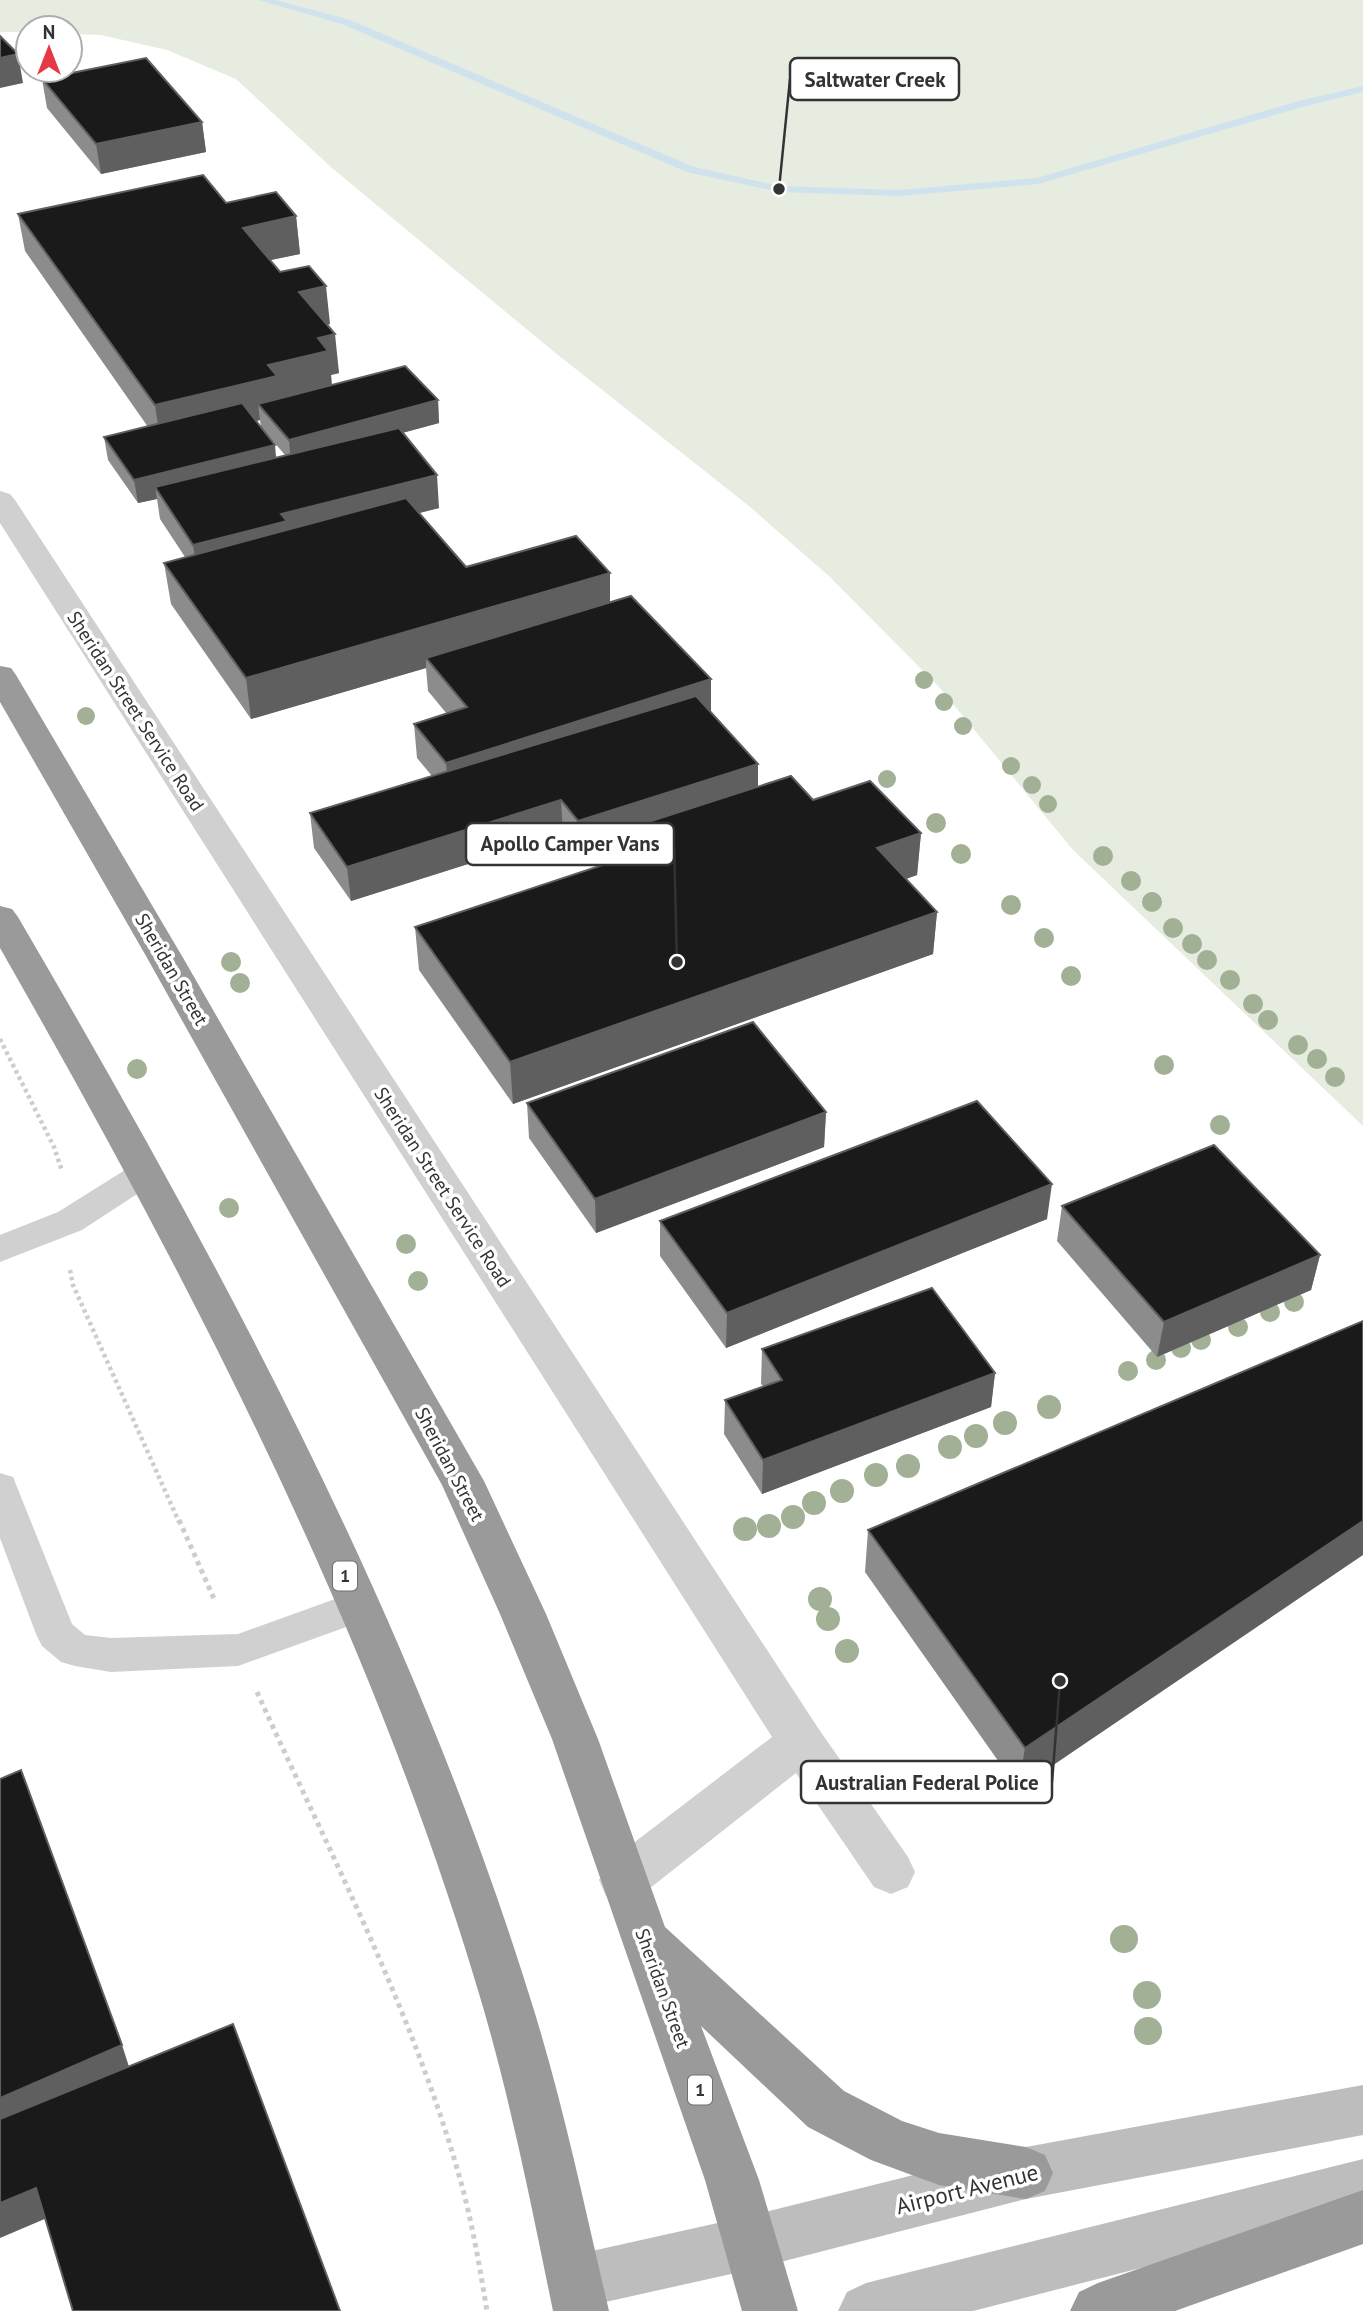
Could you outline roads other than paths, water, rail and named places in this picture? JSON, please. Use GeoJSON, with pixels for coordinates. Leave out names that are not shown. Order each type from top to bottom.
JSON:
{"type":"FeatureCollection","features":[{"type":"Feature","properties":{"kind":"highway","name":"Sheridan Street"},"geometry":{"type":"LineString","coordinates":[[0,676],[164,956],[462,1481],[523,1614],[575,1739],[623,1880],[732,2179],[770,2311]]}},
{"type":"Feature","properties":{"kind":"highway","name":"1"},"geometry":{"type":"LineString","coordinates":[[0,917],[145,1173],[248,1366],[360,1606],[417,1745],[495,1966],[529,2087],[577,2297]]}},
{"type":"Feature","properties":{"kind":"highway"},"geometry":{"type":"LineString","coordinates":[[646,1940],[827,2109],[890,2142],[939,2159],[1027,2173]]}},
{"type":"Feature","properties":{"kind":"highway"},"geometry":{"type":"LineString","coordinates":[[1098,2311],[1363,2217]]}},
{"type":"Feature","properties":{"kind":"main road","name":"Airport Avenue"},"geometry":{"type":"LineString","coordinates":[[577,2297],[749,2243],[1027,2173],[1363,2110]]}},
{"type":"Feature","properties":{"kind":"main road"},"geometry":{"type":"LineString","coordinates":[[866,2311],[1363,2185]]}},
{"type":"Feature","properties":{"kind":"street","name":"Sheridan Street Service Road"},"geometry":{"type":"LineString","coordinates":[[0,500],[801,1742],[891,1872]]}},
{"type":"Feature","properties":{"kind":"street"},"geometry":{"type":"LineString","coordinates":[[623,1880],[801,1742]]}},
{"type":"Feature","properties":{"kind":"lane"},"geometry":{"type":"LineString","coordinates":[[0,1249],[70,1221],[145,1173]]}},
{"type":"Feature","properties":{"kind":"lane"},"geometry":{"type":"LineString","coordinates":[[0,1488],[56,1634],[75,1650],[111,1655],[238,1650],[360,1606]]}},
{"type":"Feature","properties":{"kind":"waterway"},"geometry":{"type":"LineString","coordinates":[[263,0],[346,22],[691,170],[779,189],[898,193],[1038,181],[1299,104],[1363,89]]}},
{"type":"Feature","properties":{"kind":"place","name":"Saltwater Creek"},"geometry":{"type":"Point","coordinates":[779,189]}},
{"type":"Feature","properties":{"kind":"place","name":"Apollo Camper Vans"},"geometry":{"type":"Point","coordinates":[677,962]}},
{"type":"Feature","properties":{"kind":"place","name":"Australian Federal Police"},"geometry":{"type":"Point","coordinates":[1060,1681]}}]}
